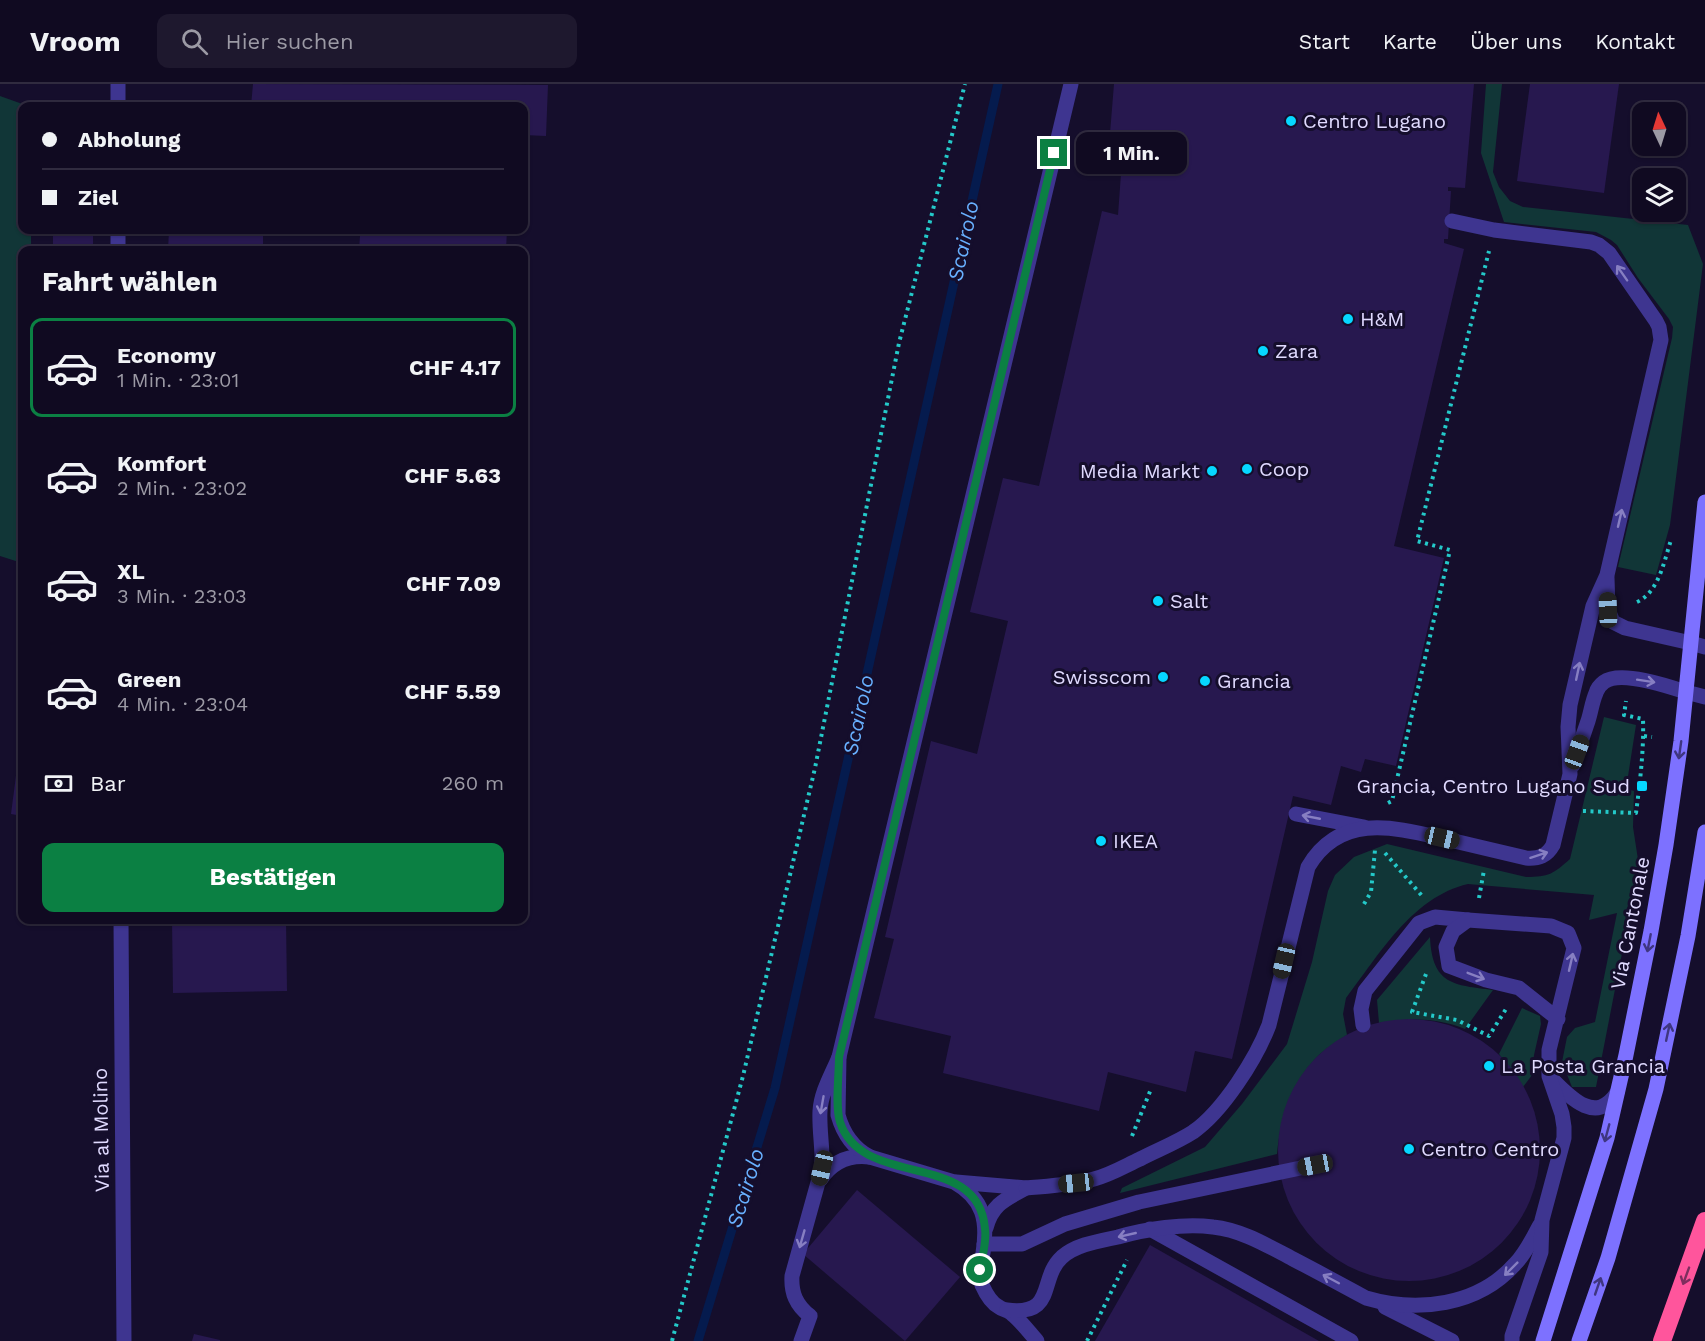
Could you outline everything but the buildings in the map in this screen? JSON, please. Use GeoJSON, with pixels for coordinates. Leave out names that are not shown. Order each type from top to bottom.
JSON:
{"type":"FeatureCollection","features":[{"type":"Feature","properties":{"kind":"highway"},"geometry":{"type":"LineString","coordinates":[[1662,1341],[1705,1221]]}},
{"type":"Feature","properties":{"kind":"main road","name":"Via Cantonale"},"geometry":{"type":"LineString","coordinates":[[1543,1341],[1603,1149],[1651,931],[1666,845],[1686,692],[1698,645],[1705,502]]}},
{"type":"Feature","properties":{"kind":"main road"},"geometry":{"type":"LineString","coordinates":[[1579,1341],[1608,1258],[1656,1089],[1688,936],[1705,832]]}},
{"type":"Feature","properties":{"kind":"street"},"geometry":{"type":"LineString","coordinates":[[118,84],[118,102]]}},
{"type":"Feature","properties":{"kind":"street"},"geometry":{"type":"LineString","coordinates":[[801,1341],[810,1316],[795,1300],[791,1287],[823,1156],[821,1103],[839,1057],[1071,84]]}},
{"type":"Feature","properties":{"kind":"street"},"geometry":{"type":"LineString","coordinates":[[1452,221],[1494,230],[1591,242],[1599,245],[1609,253],[1659,327],[1661,340],[1607,575],[1593,606],[1570,705],[1569,774]]}},
{"type":"Feature","properties":{"kind":"street"},"geometry":{"type":"LineString","coordinates":[[1607,575],[1608,610],[1613,622],[1625,628],[1698,645]]}},
{"type":"Feature","properties":{"kind":"street"},"geometry":{"type":"LineString","coordinates":[[1296,814],[1367,828],[1400,828],[1535,859],[1549,852],[1553,845],[1569,774],[1596,693],[1605,681],[1618,677],[1660,684],[1705,697]]}},
{"type":"Feature","properties":{"kind":"street"},"geometry":{"type":"LineString","coordinates":[[818,1183],[836,1162],[853,1157],[870,1157],[966,1184],[1026,1188],[1076,1183],[1107,1174],[1194,1131],[1208,1119],[1230,1092],[1263,1041],[1269,1025],[1308,867],[1319,850],[1334,839],[1367,828]]}},
{"type":"Feature","properties":{"kind":"street"},"geometry":{"type":"LineString","coordinates":[[1363,1025],[1361,1009],[1365,991],[1419,923],[1435,918],[1472,920],[1551,926],[1568,933],[1574,948],[1549,1050],[1549,1076],[1564,1127],[1562,1145],[1542,1220],[1541,1252],[1512,1341]]}},
{"type":"Feature","properties":{"kind":"street"},"geometry":{"type":"LineString","coordinates":[[1472,920],[1453,931],[1446,947],[1449,966],[1486,980],[1519,988],[1557,1019]]}},
{"type":"Feature","properties":{"kind":"street","name":"Via al Molino"},"geometry":{"type":"LineString","coordinates":[[121,924],[124,1341]]}},
{"type":"Feature","properties":{"kind":"street"},"geometry":{"type":"LineString","coordinates":[[839,1057],[838,1114],[840,1122],[849,1139],[870,1157]]}},
{"type":"Feature","properties":{"kind":"street"},"geometry":{"type":"LineString","coordinates":[[1549,1076],[1574,1101],[1583,1106],[1605,1106],[1617,1093]]}},
{"type":"Feature","properties":{"kind":"street"},"geometry":{"type":"LineString","coordinates":[[985,1237],[1028,1242],[1065,1224],[1139,1202],[1315,1165]]}},
{"type":"Feature","properties":{"kind":"street"},"geometry":{"type":"LineString","coordinates":[[954,1182],[964,1188],[978,1203],[982,1213],[985,1237]]}},
{"type":"Feature","properties":{"kind":"street"},"geometry":{"type":"LineString","coordinates":[[1026,1188],[1004,1200],[996,1207],[988,1221],[980,1270],[981,1283],[992,1302],[1000,1308],[1019,1312],[1035,1306],[1045,1294],[1054,1265],[1070,1250],[1150,1229],[1212,1227],[1255,1239],[1452,1341]]}},
{"type":"Feature","properties":{"kind":"street"},"geometry":{"type":"LineString","coordinates":[[1366,1298],[1404,1306],[1440,1304],[1467,1296],[1490,1285],[1517,1263],[1542,1220]]}},
{"type":"Feature","properties":{"kind":"street"},"geometry":{"type":"LineString","coordinates":[[1150,1229],[1351,1341]]}},
{"type":"Feature","properties":{"kind":"street"},"geometry":{"type":"LineString","coordinates":[[1007,1310],[1037,1341]]}},
{"type":"Feature","properties":{"kind":"path"},"geometry":{"type":"LineString","coordinates":[[672,1341],[743,1076],[815,768],[899,343],[965,84]]}},
{"type":"Feature","properties":{"kind":"path"},"geometry":{"type":"LineString","coordinates":[[1384,805],[1392,801],[1450,550],[1417,541],[1494,230]]}},
{"type":"Feature","properties":{"kind":"path"},"geometry":{"type":"LineString","coordinates":[[1637,602],[1652,588],[1671,540]]}},
{"type":"Feature","properties":{"kind":"path"},"geometry":{"type":"LineString","coordinates":[[1562,810],[1636,813],[1644,736],[1643,719],[1624,715],[1626,700]]}},
{"type":"Feature","properties":{"kind":"path"},"geometry":{"type":"LineString","coordinates":[[1644,736],[1652,737]]}},
{"type":"Feature","properties":{"kind":"path"},"geometry":{"type":"LineString","coordinates":[[1364,904],[1371,892],[1375,847],[1378,845],[1431,905],[1435,918]]}},
{"type":"Feature","properties":{"kind":"path"},"geometry":{"type":"LineString","coordinates":[[1472,920],[1486,848]]}},
{"type":"Feature","properties":{"kind":"path"},"geometry":{"type":"LineString","coordinates":[[1446,947],[1424,976],[1412,1012],[1457,1020],[1489,1036],[1519,988]]}},
{"type":"Feature","properties":{"kind":"green space"},"geometry":{"type":"Polygon","coordinates":[[[1486,84],[1502,84],[1493,172],[1499,187],[1510,201],[1523,207],[1632,219],[1632,222],[1688,225],[1703,264],[1670,525],[1656,575],[1618,567],[1673,327],[1617,245],[1611,240],[1596,232],[1504,222],[1481,153],[1486,84]]]}},
{"type":"Feature","properties":{"kind":"green space"},"geometry":{"type":"Polygon","coordinates":[[[0,96],[18,102],[18,234],[31,234],[31,246],[18,246],[18,562],[0,556],[0,96]]]}},
{"type":"Feature","properties":{"kind":"green space"},"geometry":{"type":"Polygon","coordinates":[[[1604,717],[1636,725],[1626,789],[1634,791],[1633,827],[1639,866],[1596,1087],[1572,1087],[1562,1062],[1567,1037],[1575,1028],[1595,1022],[1617,913],[1589,920],[1594,895],[1468,884],[1448,891],[1413,914],[1384,946],[1346,998],[1343,1014],[1347,1035],[1320,1054],[1302,1076],[1289,1100],[1281,1126],[1277,1154],[1120,1193],[1122,1188],[1205,1147],[1242,1104],[1287,1044],[1312,962],[1328,891],[1335,875],[1354,857],[1387,844],[1526,877],[1550,874],[1570,859],[1604,717]]]}},
{"type":"Feature","properties":{"kind":"green space"},"geometry":{"type":"Polygon","coordinates":[[[1430,937],[1435,965],[1448,980],[1456,984],[1493,990],[1465,1029],[1443,1022],[1422,1020],[1379,1023],[1377,1000],[1430,937]]]}},
{"type":"Feature","properties":{"kind":"green space"},"geometry":{"type":"Polygon","coordinates":[[[1522,1008],[1540,1016],[1541,1024],[1532,1075],[1523,1087],[1499,1054],[1522,1008]]]}},
{"type":"Feature","properties":{"kind":"waterway","name":"Scairolo"},"geometry":{"type":"LineString","coordinates":[[698,1341],[775,1088],[998,84]]}},
{"type":"Feature","properties":{"kind":"place","name":"Centro Lugano"},"geometry":{"type":"Point","coordinates":[1291,121]}},
{"type":"Feature","properties":{"kind":"place","name":"H&M"},"geometry":{"type":"Point","coordinates":[1348,319]}},
{"type":"Feature","properties":{"kind":"place","name":"Zara"},"geometry":{"type":"Point","coordinates":[1263,351]}},
{"type":"Feature","properties":{"kind":"place","name":"Coop"},"geometry":{"type":"Point","coordinates":[1247,469]}},
{"type":"Feature","properties":{"kind":"place","name":"Media Markt"},"geometry":{"type":"Point","coordinates":[1212,471]}},
{"type":"Feature","properties":{"kind":"place","name":"Salt"},"geometry":{"type":"Point","coordinates":[1158,601]}},
{"type":"Feature","properties":{"kind":"place","name":"Swisscom"},"geometry":{"type":"Point","coordinates":[1163,677]}},
{"type":"Feature","properties":{"kind":"place","name":"Grancia"},"geometry":{"type":"Point","coordinates":[1205,681]}},
{"type":"Feature","properties":{"kind":"place","name":"Grancia, Centro Lugano Sud"},"geometry":{"type":"Point","coordinates":[1642,786]}},
{"type":"Feature","properties":{"kind":"place","name":"IKEA"},"geometry":{"type":"Point","coordinates":[1101,841]}},
{"type":"Feature","properties":{"kind":"place","name":"La Posta Grancia"},"geometry":{"type":"Point","coordinates":[1489,1066]}},
{"type":"Feature","properties":{"kind":"place","name":"Centro Centro"},"geometry":{"type":"Point","coordinates":[1409,1149]}},
{"type":"Feature","properties":{"kind":"route"},"geometry":{"type":"LineString","coordinates":[[980,1270],[986,1231],[978,1203],[970,1194],[954,1182],[870,1157],[857,1148],[843,1130],[838,1114],[839,1057],[1054,153]]}}]}
